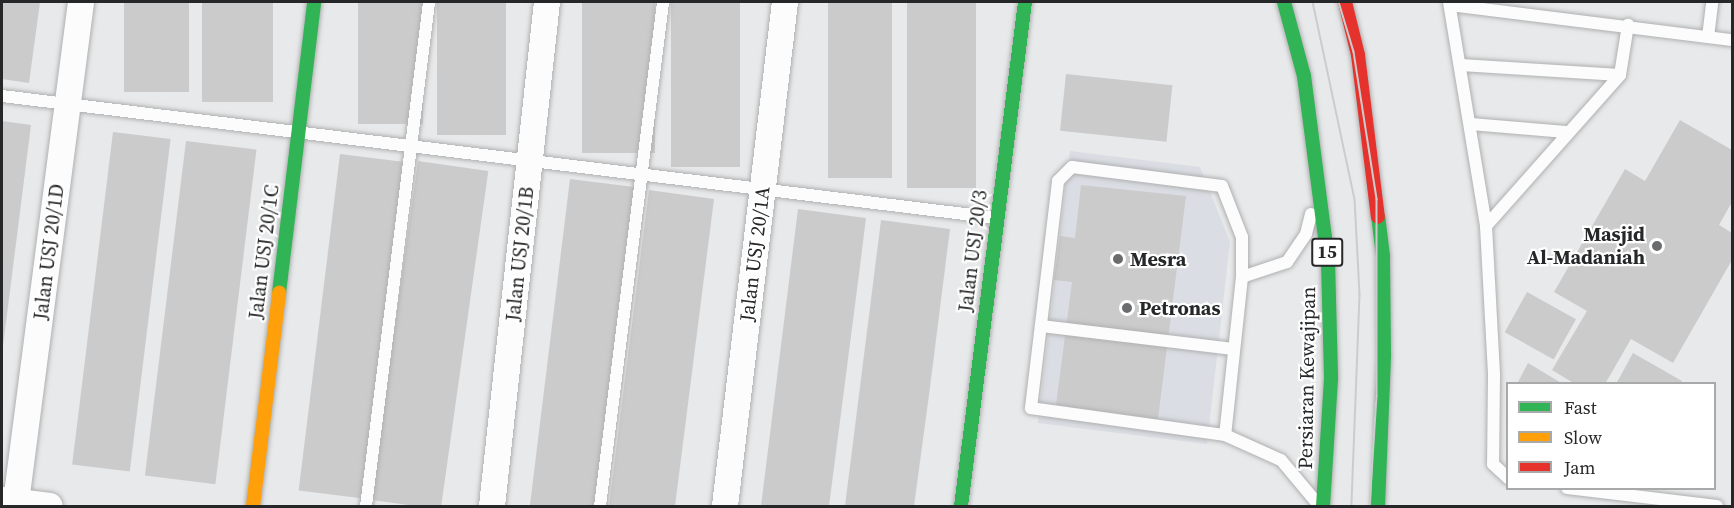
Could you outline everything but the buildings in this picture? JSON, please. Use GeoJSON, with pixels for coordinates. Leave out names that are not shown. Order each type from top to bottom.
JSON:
{"type":"FeatureCollection","features":[{"type":"Feature","properties":{"kind":"street","name":"Jalan USJ 20/1D"},"geometry":{"type":"LineString","coordinates":[[9,501],[81,2]]}},
{"type":"Feature","properties":{"kind":"street","name":"Jalan USJ 20/1C"},"geometry":{"type":"LineString","coordinates":[[253,507],[314,2]]}},
{"type":"Feature","properties":{"kind":"street","name":"Jalan USJ 20/1B"},"geometry":{"type":"LineString","coordinates":[[492,507],[547,2]]}},
{"type":"Feature","properties":{"kind":"street","name":"Jalan USJ 20/1A"},"geometry":{"type":"LineString","coordinates":[[725,507],[785,2]]}},
{"type":"Feature","properties":{"kind":"street","name":"Jalan USJ 20/3"},"geometry":{"type":"LineString","coordinates":[[961,507],[1026,2]]}},
{"type":"Feature","properties":{"kind":"street","name":"Persiaran Kewajipan"},"geometry":{"type":"LineString","coordinates":[[1284,2],[1304,76],[1320,183],[1328,261],[1331,379],[1322,507]]}},
{"type":"Feature","properties":{"kind":"street"},"geometry":{"type":"LineString","coordinates":[[1345,2],[1358,55],[1383,256],[1384,355],[1378,507]]}},
{"type":"Feature","properties":{"kind":"street"},"geometry":{"type":"LineString","coordinates":[[9,501],[50,507]]}},
{"type":"Feature","properties":{"kind":"lane"},"geometry":{"type":"LineString","coordinates":[[366,507],[429,2]]}},
{"type":"Feature","properties":{"kind":"lane"},"geometry":{"type":"LineString","coordinates":[[600,507],[663,2]]}},
{"type":"Feature","properties":{"kind":"lane"},"geometry":{"type":"LineString","coordinates":[[1708,37],[1712,2]]}},
{"type":"Feature","properties":{"kind":"lane"},"geometry":{"type":"LineString","coordinates":[[1506,476],[1493,464],[1494,364],[1486,226],[1471,124],[1449,3],[1732,40]]}},
{"type":"Feature","properties":{"kind":"lane"},"geometry":{"type":"LineString","coordinates":[[1486,226],[1566,132],[1620,75],[1628,25]]}},
{"type":"Feature","properties":{"kind":"lane"},"geometry":{"type":"LineString","coordinates":[[1461,65],[1620,75]]}},
{"type":"Feature","properties":{"kind":"lane"},"geometry":{"type":"LineString","coordinates":[[2,96],[997,218]]}},
{"type":"Feature","properties":{"kind":"lane"},"geometry":{"type":"LineString","coordinates":[[1471,124],[1566,132]]}},
{"type":"Feature","properties":{"kind":"lane"},"geometry":{"type":"LineString","coordinates":[[1225,435],[1242,277],[1242,237],[1222,186],[1072,168],[1058,181],[1031,408],[1225,435],[1281,460],[1322,507]]}},
{"type":"Feature","properties":{"kind":"lane"},"geometry":{"type":"LineString","coordinates":[[1242,277],[1287,262],[1306,234],[1320,183]]}},
{"type":"Feature","properties":{"kind":"lane"},"geometry":{"type":"LineString","coordinates":[[1041,326],[1234,349]]}},
{"type":"Feature","properties":{"kind":"lane"},"geometry":{"type":"LineString","coordinates":[[1574,490],[1717,507]]}},
{"type":"Feature","properties":{"kind":"shaded area"},"geometry":{"type":"Polygon","coordinates":[[[1070,151],[1200,167],[1230,242],[1207,444],[1038,423],[1070,151]]]}},
{"type":"Feature","properties":{"kind":"tram line"},"geometry":{"type":"LineString","coordinates":[[1313,2],[1355,199],[1360,295],[1352,506]]}},
{"type":"Feature","properties":{"kind":"tram line"},"geometry":{"type":"LineString","coordinates":[[1339,2],[1354,52],[1377,199],[1377,396],[1370,506]]}},
{"type":"Feature","properties":{"kind":"traffic: fast"},"geometry":{"type":"LineString","coordinates":[[279,293],[314,2]]}},
{"type":"Feature","properties":{"kind":"traffic: fast"},"geometry":{"type":"LineString","coordinates":[[961,506],[1025,2]]}},
{"type":"Feature","properties":{"kind":"traffic: fast"},"geometry":{"type":"LineString","coordinates":[[1284,2],[1304,76],[1328,261],[1331,379],[1323,506]]}},
{"type":"Feature","properties":{"kind":"traffic: fast"},"geometry":{"type":"LineString","coordinates":[[1378,217],[1383,256],[1384,355],[1378,506]]}},
{"type":"Feature","properties":{"kind":"traffic: slow"},"geometry":{"type":"LineString","coordinates":[[253,506],[279,293]]}},
{"type":"Feature","properties":{"kind":"traffic: jam"},"geometry":{"type":"LineString","coordinates":[[1345,2],[1358,55],[1378,217]]}},
{"type":"Feature","properties":{"kind":"place","name":"Masjid Al-Madaniah"},"geometry":{"type":"Point","coordinates":[1657,246]}},
{"type":"Feature","properties":{"kind":"place","name":"Mesra"},"geometry":{"type":"Point","coordinates":[1118,259]}},
{"type":"Feature","properties":{"kind":"place","name":"Petronas"},"geometry":{"type":"Point","coordinates":[1127,308]}}]}
